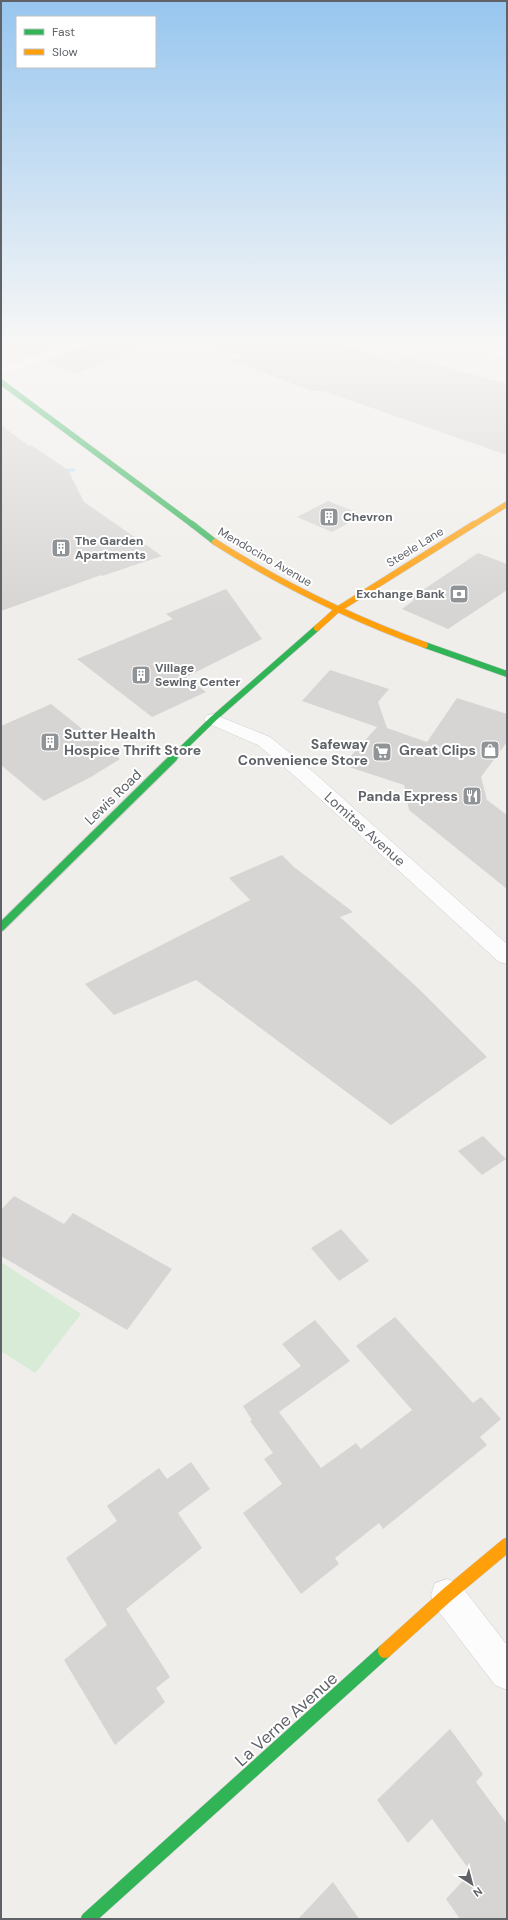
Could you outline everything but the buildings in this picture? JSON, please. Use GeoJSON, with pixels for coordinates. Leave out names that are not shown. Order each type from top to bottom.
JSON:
{"type":"FeatureCollection","features":[{"type":"Feature","properties":{"kind":"main road","name":"Mendocino Avenue"},"geometry":{"type":"LineString","coordinates":[[67,432],[211,540],[242,560],[337,610],[409,639],[507,674]]}},
{"type":"Feature","properties":{"kind":"main road","name":"Steele Lane"},"geometry":{"type":"LineString","coordinates":[[337,610],[507,504]]}},
{"type":"Feature","properties":{"kind":"main road","name":"Lewis Road"},"geometry":{"type":"LineString","coordinates":[[1,927],[213,719],[337,610]]}},
{"type":"Feature","properties":{"kind":"main road","name":"La Verne Avenue"},"geometry":{"type":"LineString","coordinates":[[88,1919],[447,1595],[507,1545]]}},
{"type":"Feature","properties":{"kind":"street","name":"Lomitas Avenue"},"geometry":{"type":"LineString","coordinates":[[213,719],[264,741],[310,779],[507,956]]}},
{"type":"Feature","properties":{"kind":"street"},"geometry":{"type":"LineString","coordinates":[[447,1595],[507,1673]]}},
{"type":"Feature","properties":{"kind":"green space"},"geometry":{"type":"Polygon","coordinates":[[[1,1262],[81,1314],[35,1373],[1,1351],[1,1262]]]}},
{"type":"Feature","properties":{"kind":"waterway"},"geometry":{"type":"LineString","coordinates":[[55,472],[73,470]]}},
{"type":"Feature","properties":{"kind":"traffic: fast"},"geometry":{"type":"LineString","coordinates":[[67,432],[215,542]]}},
{"type":"Feature","properties":{"kind":"traffic: fast"},"geometry":{"type":"LineString","coordinates":[[1,927],[213,719],[317,628]]}},
{"type":"Feature","properties":{"kind":"traffic: fast"},"geometry":{"type":"LineString","coordinates":[[425,645],[507,674]]}},
{"type":"Feature","properties":{"kind":"traffic: fast"},"geometry":{"type":"LineString","coordinates":[[88,1919],[385,1651]]}},
{"type":"Feature","properties":{"kind":"traffic: slow"},"geometry":{"type":"LineString","coordinates":[[317,628],[337,610],[507,504]]}},
{"type":"Feature","properties":{"kind":"traffic: slow"},"geometry":{"type":"LineString","coordinates":[[215,542],[265,573],[317,600],[371,624],[425,645]]}},
{"type":"Feature","properties":{"kind":"traffic: slow"},"geometry":{"type":"LineString","coordinates":[[385,1651],[447,1595],[507,1545]]}},
{"type":"Feature","properties":{"kind":"place","name":"Chevron"},"geometry":{"type":"Point","coordinates":[329,517]}},
{"type":"Feature","properties":{"kind":"place","name":"The Garden Apartments"},"geometry":{"type":"Point","coordinates":[61,548]}},
{"type":"Feature","properties":{"kind":"place","name":"Exchange Bank"},"geometry":{"type":"Point","coordinates":[459,594]}},
{"type":"Feature","properties":{"kind":"place","name":"Village Sewing Center"},"geometry":{"type":"Point","coordinates":[141,675]}},
{"type":"Feature","properties":{"kind":"place","name":"Sutter Health Hospice Thrift Store"},"geometry":{"type":"Point","coordinates":[50,742]}},
{"type":"Feature","properties":{"kind":"place","name":"Great Clips"},"geometry":{"type":"Point","coordinates":[490,750]}},
{"type":"Feature","properties":{"kind":"place","name":"Safeway Convenience Store"},"geometry":{"type":"Point","coordinates":[382,752]}},
{"type":"Feature","properties":{"kind":"place","name":"Panda Express"},"geometry":{"type":"Point","coordinates":[472,796]}}]}
